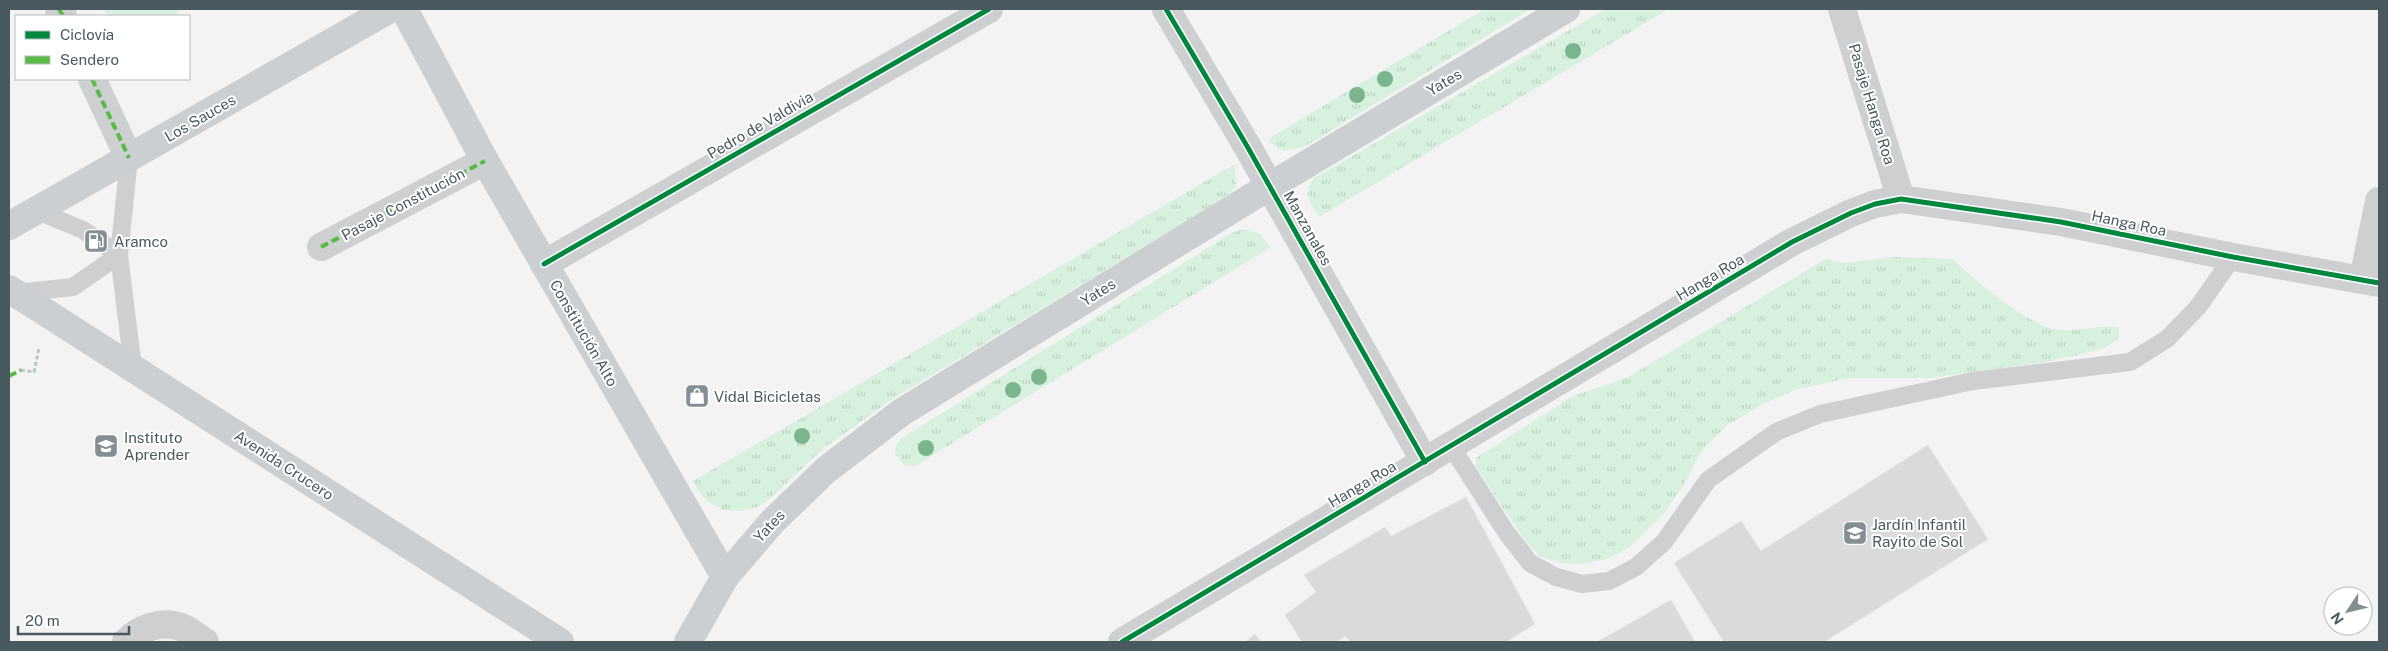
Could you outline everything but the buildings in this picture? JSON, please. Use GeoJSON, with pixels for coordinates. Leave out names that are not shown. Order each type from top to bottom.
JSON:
{"type":"FeatureCollection","features":[{"type":"Feature","properties":{"kind":"main road","name":"Los Sauces"},"geometry":{"type":"LineString","coordinates":[[9,226],[390,9]]}},
{"type":"Feature","properties":{"kind":"main road","name":"Constitución Alto"},"geometry":{"type":"LineString","coordinates":[[404,9],[484,161],[725,577]]}},
{"type":"Feature","properties":{"kind":"main road","name":"Yates"},"geometry":{"type":"LineString","coordinates":[[688,642],[725,577],[772,522],[826,470],[902,412],[1270,186],[1566,9]]}},
{"type":"Feature","properties":{"kind":"main road","name":"Avenida Crucero"},"geometry":{"type":"LineString","coordinates":[[12,291],[560,642]]}},
{"type":"Feature","properties":{"kind":"street","name":"Pedro de Valdivia"},"geometry":{"type":"LineString","coordinates":[[544,264],[989,9]]}},
{"type":"Feature","properties":{"kind":"street","name":"Manzanales"},"geometry":{"type":"LineString","coordinates":[[1166,9],[1270,186],[1425,462]]}},
{"type":"Feature","properties":{"kind":"street","name":"Pasaje Hanga Roa"},"geometry":{"type":"LineString","coordinates":[[1842,9],[1901,199]]}},
{"type":"Feature","properties":{"kind":"street"},"geometry":{"type":"LineString","coordinates":[[92,80],[129,158]]}},
{"type":"Feature","properties":{"kind":"street","name":"Pasaje Constitución"},"geometry":{"type":"LineString","coordinates":[[321,247],[484,161]]}},
{"type":"Feature","properties":{"kind":"street","name":"Hanga Roa"},"geometry":{"type":"LineString","coordinates":[[1122,642],[1792,242],[1851,213],[1875,204],[1901,199],[2061,222],[2233,257],[2371,281]]}},
{"type":"Feature","properties":{"kind":"street"},"geometry":{"type":"LineString","coordinates":[[2371,281],[2379,201]]}},
{"type":"Feature","properties":{"kind":"street"},"geometry":{"type":"LineString","coordinates":[[126,642],[144,628],[169,625],[182,627],[205,642]]}},
{"type":"Feature","properties":{"kind":"lane"},"geometry":{"type":"LineString","coordinates":[[129,158],[119,256],[133,368]]}},
{"type":"Feature","properties":{"kind":"lane"},"geometry":{"type":"LineString","coordinates":[[35,210],[83,230],[119,256]]}},
{"type":"Feature","properties":{"kind":"lane"},"geometry":{"type":"LineString","coordinates":[[12,291],[73,287],[119,256]]}},
{"type":"Feature","properties":{"kind":"lane"},"geometry":{"type":"LineString","coordinates":[[1451,446],[1506,532],[1530,563],[1556,577],[1582,584],[1610,581],[1636,568],[1658,549],[1686,514],[1708,480],[1776,432],[1820,414],[1973,381],[2130,362],[2167,339],[2198,307],[2233,257]]}},
{"type":"Feature","properties":{"kind":"green space"},"geometry":{"type":"Polygon","coordinates":[[[100,9],[180,9],[176,15],[110,15],[100,9]]]}},
{"type":"Feature","properties":{"kind":"green space"},"geometry":{"type":"Polygon","coordinates":[[[1485,9],[1531,9],[1304,147],[1283,151],[1269,142],[1271,137],[1485,9]]]}},
{"type":"Feature","properties":{"kind":"green space"},"geometry":{"type":"Polygon","coordinates":[[[1606,9],[1669,9],[1319,217],[1310,202],[1308,193],[1310,183],[1314,178],[1606,9]]]}},
{"type":"Feature","properties":{"kind":"green space"},"geometry":{"type":"Polygon","coordinates":[[[1235,164],[1236,186],[1229,195],[891,400],[824,448],[766,502],[757,507],[742,511],[724,510],[710,503],[699,492],[693,481],[1235,164]]]}},
{"type":"Feature","properties":{"kind":"green space"},"geometry":{"type":"Polygon","coordinates":[[[1243,229],[1259,233],[1271,247],[915,466],[904,465],[895,454],[896,445],[902,438],[1232,233],[1243,229]]]}},
{"type":"Feature","properties":{"kind":"green space"},"geometry":{"type":"Polygon","coordinates":[[[1894,257],[1953,259],[2001,300],[2042,325],[2062,330],[2119,327],[2119,339],[2102,349],[2046,362],[1931,378],[1849,378],[1797,389],[1763,404],[1726,426],[1700,453],[1682,488],[1664,513],[1630,547],[1607,559],[1582,564],[1561,563],[1540,556],[1526,542],[1475,466],[1476,458],[1571,397],[1628,377],[1826,259],[1842,263],[1894,257]]]}},
{"type":"Feature","properties":{"kind":"marked path"},"geometry":{"type":"LineString","coordinates":[[59,9],[62,15]]}},
{"type":"Feature","properties":{"kind":"marked path"},"geometry":{"type":"LineString","coordinates":[[92,80],[129,158]]}},
{"type":"Feature","properties":{"kind":"marked path"},"geometry":{"type":"LineString","coordinates":[[321,247],[485,161]]}},
{"type":"Feature","properties":{"kind":"marked path"},"geometry":{"type":"LineString","coordinates":[[9,376],[21,370]]}},
{"type":"Feature","properties":{"kind":"cycle path"},"geometry":{"type":"LineString","coordinates":[[544,264],[989,9]]}},
{"type":"Feature","properties":{"kind":"cycle path"},"geometry":{"type":"LineString","coordinates":[[1166,9],[1247,146],[1425,462]]}},
{"type":"Feature","properties":{"kind":"cycle path"},"geometry":{"type":"LineString","coordinates":[[1122,642],[1792,242],[1851,213],[1875,204],[1901,199],[2061,222],[2233,257],[2379,283]]}},
{"type":"Feature","properties":{"kind":"place","name":"Aramco"},"geometry":{"type":"Point","coordinates":[96,241]}},
{"type":"Feature","properties":{"kind":"place","name":"Vidal Bicicletas"},"geometry":{"type":"Point","coordinates":[697,396]}},
{"type":"Feature","properties":{"kind":"place","name":"Instituto Aprender"},"geometry":{"type":"Point","coordinates":[106,446]}},
{"type":"Feature","properties":{"kind":"place","name":"Jardín Infantil Rayito de Sol"},"geometry":{"type":"Point","coordinates":[1855,533]}}]}
